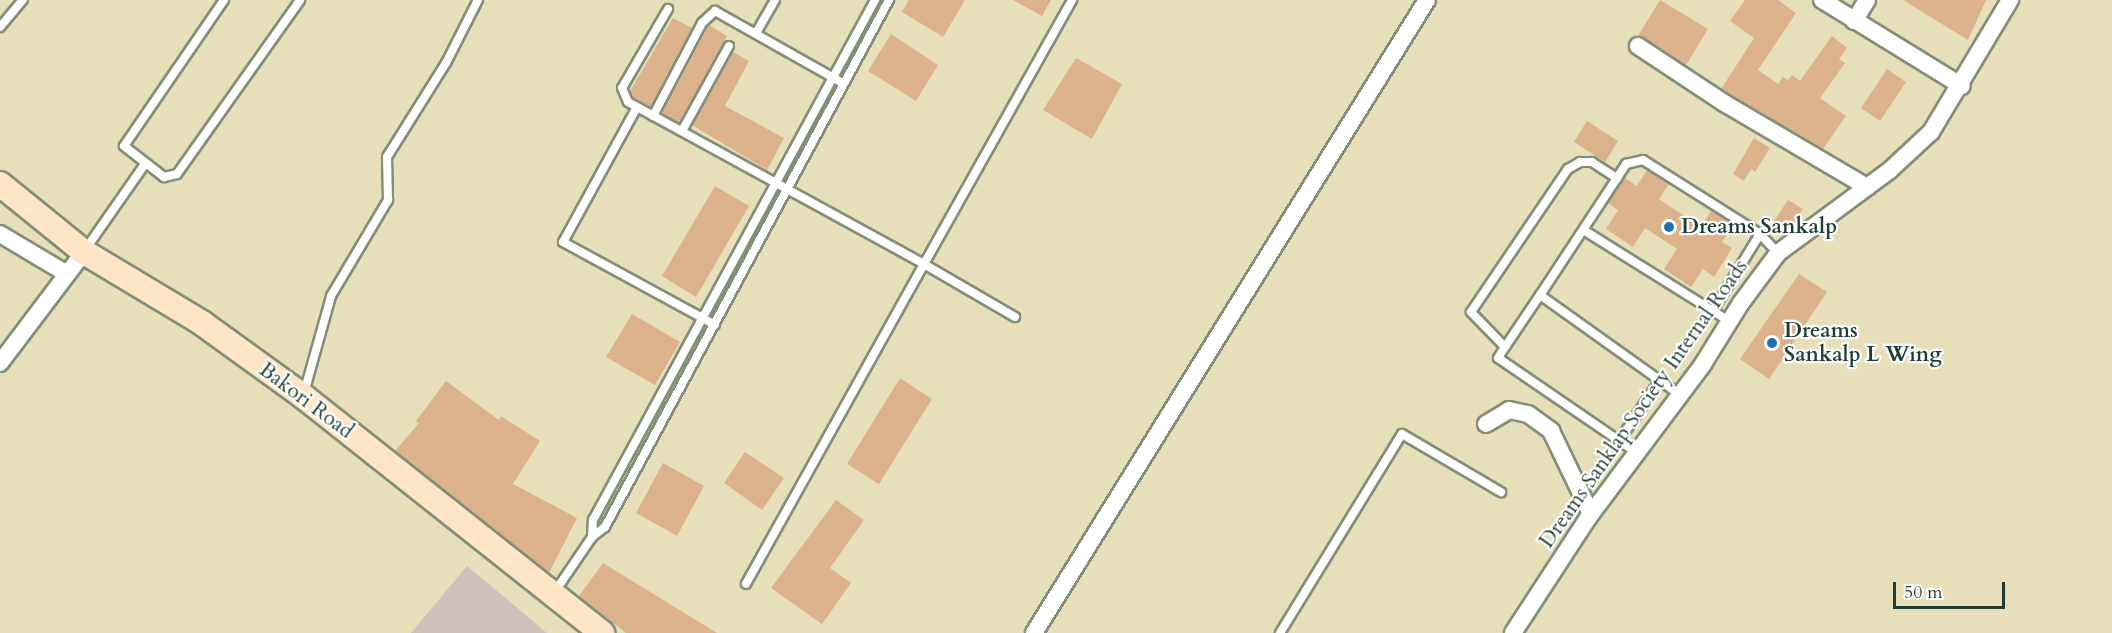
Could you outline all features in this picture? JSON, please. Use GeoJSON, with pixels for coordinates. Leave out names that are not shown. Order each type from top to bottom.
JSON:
{"type":"FeatureCollection","features":[{"type":"Feature","properties":{"kind":"street"},"geometry":{"type":"LineString","coordinates":[[1034,633],[1427,0]]}},
{"type":"Feature","properties":{"kind":"street"},"geometry":{"type":"LineString","coordinates":[[1822,0],[1962,86]]}},
{"type":"Feature","properties":{"kind":"street"},"geometry":{"type":"LineString","coordinates":[[1854,21],[1867,0]]}},
{"type":"Feature","properties":{"kind":"street","name":"Dreams Sanklap Society Internal Roads"},"geometry":{"type":"LineString","coordinates":[[1513,633],[1591,514],[1637,453],[1778,253],[1867,187],[1931,132],[1962,86],[2010,0]]}},
{"type":"Feature","properties":{"kind":"street"},"geometry":{"type":"LineString","coordinates":[[1638,46],[1734,110],[1867,187]]}},
{"type":"Feature","properties":{"kind":"street","name":"Bakori Road"},"geometry":{"type":"LineString","coordinates":[[0,184],[84,252],[202,323],[303,396],[554,594],[593,630]]}},
{"type":"Feature","properties":{"kind":"street"},"geometry":{"type":"LineString","coordinates":[[0,234],[67,274]]}},
{"type":"Feature","properties":{"kind":"street"},"geometry":{"type":"LineString","coordinates":[[0,363],[84,252]]}},
{"type":"Feature","properties":{"kind":"street"},"geometry":{"type":"LineString","coordinates":[[1486,424],[1509,410],[1528,414],[1551,431],[1591,514]]}},
{"type":"Feature","properties":{"kind":"lane"},"geometry":{"type":"LineString","coordinates":[[0,27],[23,0]]}},
{"type":"Feature","properties":{"kind":"lane"},"geometry":{"type":"LineString","coordinates":[[224,0],[127,139],[127,152],[164,177],[177,174],[300,0]]}},
{"type":"Feature","properties":{"kind":"lane"},"geometry":{"type":"LineString","coordinates":[[303,396],[331,296],[388,200],[387,157],[446,63],[478,0]]}},
{"type":"Feature","properties":{"kind":"lane"},"geometry":{"type":"LineString","coordinates":[[756,33],[775,0]]}},
{"type":"Feature","properties":{"kind":"lane"},"geometry":{"type":"LineString","coordinates":[[592,537],[593,519],[875,0]]}},
{"type":"Feature","properties":{"kind":"lane"},"geometry":{"type":"LineString","coordinates":[[554,594],[592,537],[605,527],[889,0]]}},
{"type":"Feature","properties":{"kind":"lane"},"geometry":{"type":"LineString","coordinates":[[746,584],[1072,0]]}},
{"type":"Feature","properties":{"kind":"lane"},"geometry":{"type":"LineString","coordinates":[[668,9],[622,88],[624,98],[653,116],[776,181],[1015,317]]}},
{"type":"Feature","properties":{"kind":"lane"},"geometry":{"type":"LineString","coordinates":[[653,116],[710,12],[715,11],[843,83]]}},
{"type":"Feature","properties":{"kind":"lane"},"geometry":{"type":"LineString","coordinates":[[682,131],[729,46]]}},
{"type":"Feature","properties":{"kind":"lane"},"geometry":{"type":"LineString","coordinates":[[637,107],[563,243],[715,325]]}},
{"type":"Feature","properties":{"kind":"lane"},"geometry":{"type":"LineString","coordinates":[[1637,453],[1497,358],[1585,231],[1626,164],[1643,160],[1760,234],[1778,253]]}},
{"type":"Feature","properties":{"kind":"lane"},"geometry":{"type":"LineString","coordinates":[[1505,346],[1476,322],[1471,312],[1475,303],[1568,170],[1580,162],[1592,162],[1617,178]]}},
{"type":"Feature","properties":{"kind":"lane"},"geometry":{"type":"LineString","coordinates":[[84,252],[145,164]]}},
{"type":"Feature","properties":{"kind":"lane"},"geometry":{"type":"LineString","coordinates":[[1585,231],[1729,321]]}},
{"type":"Feature","properties":{"kind":"lane"},"geometry":{"type":"LineString","coordinates":[[1713,312],[1760,234]]}},
{"type":"Feature","properties":{"kind":"lane"},"geometry":{"type":"LineString","coordinates":[[1540,295],[1679,394]]}},
{"type":"Feature","properties":{"kind":"lane"},"geometry":{"type":"LineString","coordinates":[[1619,441],[1660,380]]}},
{"type":"Feature","properties":{"kind":"lane"},"geometry":{"type":"LineString","coordinates":[[1280,633],[1402,434],[1501,492]]}},
{"type":"Feature","properties":{"kind":"shaded area"},"geometry":{"type":"Polygon","coordinates":[[[467,566],[547,633],[411,633],[467,566]]]}},
{"type":"Feature","properties":{"kind":"building"},"geometry":{"type":"Polygon","coordinates":[[[909,0],[965,0],[943,37],[902,12],[909,0]]]}},
{"type":"Feature","properties":{"kind":"building"},"geometry":{"type":"Polygon","coordinates":[[[1013,0],[1051,0],[1042,16],[1013,0]]]}},
{"type":"Feature","properties":{"kind":"building"},"geometry":{"type":"Polygon","coordinates":[[[1660,0],[1708,29],[1686,65],[1638,36],[1660,0]]]}},
{"type":"Feature","properties":{"kind":"building"},"geometry":{"type":"Polygon","coordinates":[[[1745,0],[1778,0],[1796,13],[1758,70],[1778,84],[1783,77],[1788,80],[1792,75],[1800,81],[1832,36],[1847,48],[1839,59],[1845,63],[1820,98],[1846,116],[1823,149],[1721,89],[1754,38],[1730,21],[1745,0]]]}},
{"type":"Feature","properties":{"kind":"building"},"geometry":{"type":"Polygon","coordinates":[[[1903,0],[1986,0],[1968,40],[1903,0]]]}},
{"type":"Feature","properties":{"kind":"building"},"geometry":{"type":"Polygon","coordinates":[[[673,18],[692,28],[651,107],[633,97],[630,91],[673,18]]]}},
{"type":"Feature","properties":{"kind":"building"},"geometry":{"type":"Polygon","coordinates":[[[709,25],[727,36],[679,123],[662,113],[709,25]]]}},
{"type":"Feature","properties":{"kind":"building"},"geometry":{"type":"Polygon","coordinates":[[[891,34],[938,65],[916,101],[868,71],[891,34]]]}},
{"type":"Feature","properties":{"kind":"building"},"geometry":{"type":"Polygon","coordinates":[[[733,52],[749,61],[725,106],[784,138],[767,170],[692,125],[733,52]]]}},
{"type":"Feature","properties":{"kind":"building"},"geometry":{"type":"Polygon","coordinates":[[[1076,58],[1122,84],[1092,139],[1043,110],[1076,58]]]}},
{"type":"Feature","properties":{"kind":"building"},"geometry":{"type":"Polygon","coordinates":[[[1887,69],[1906,82],[1880,121],[1861,108],[1887,69]]]}},
{"type":"Feature","properties":{"kind":"building"},"geometry":{"type":"Polygon","coordinates":[[[1587,121],[1618,141],[1605,162],[1574,142],[1587,121]]]}},
{"type":"Feature","properties":{"kind":"building"},"geometry":{"type":"Polygon","coordinates":[[[1754,138],[1770,148],[1755,172],[1751,169],[1744,181],[1733,174],[1754,138]]]}},
{"type":"Feature","properties":{"kind":"building","name":"Dreams Sankalp"},"geometry":{"type":"Polygon","coordinates":[[[1647,170],[1669,184],[1659,199],[1701,227],[1711,211],[1733,225],[1722,242],[1732,248],[1714,277],[1703,269],[1691,287],[1664,269],[1677,249],[1645,228],[1633,247],[1606,229],[1618,210],[1608,203],[1625,178],[1637,186],[1647,170]]]}},
{"type":"Feature","properties":{"kind":"building"},"geometry":{"type":"Polygon","coordinates":[[[715,186],[749,206],[696,297],[662,276],[715,186]]]}},
{"type":"Feature","properties":{"kind":"building"},"geometry":{"type":"Polygon","coordinates":[[[1788,200],[1803,209],[1790,231],[1774,221],[1788,200]]]}},
{"type":"Feature","properties":{"kind":"building","name":"Dreams Sankalp L Wing"},"geometry":{"type":"Polygon","coordinates":[[[1799,274],[1827,292],[1769,379],[1740,359],[1799,274]]]}},
{"type":"Feature","properties":{"kind":"building"},"geometry":{"type":"Polygon","coordinates":[[[632,314],[680,342],[655,385],[606,357],[632,314]]]}},
{"type":"Feature","properties":{"kind":"building"},"geometry":{"type":"Polygon","coordinates":[[[900,378],[932,399],[879,484],[847,464],[900,378]]]}},
{"type":"Feature","properties":{"kind":"building"},"geometry":{"type":"Polygon","coordinates":[[[446,381],[499,420],[501,416],[540,441],[513,484],[577,518],[549,573],[395,451],[419,423],[416,421],[446,381]]]}},
{"type":"Feature","properties":{"kind":"building"},"geometry":{"type":"Polygon","coordinates":[[[745,452],[784,478],[762,510],[724,483],[745,452]]]}},
{"type":"Feature","properties":{"kind":"building"},"geometry":{"type":"Polygon","coordinates":[[[663,463],[704,486],[677,536],[636,513],[663,463]]]}},
{"type":"Feature","properties":{"kind":"building"},"geometry":{"type":"Polygon","coordinates":[[[836,500],[864,520],[830,568],[851,583],[822,624],[771,588],[836,500]]]}},
{"type":"Feature","properties":{"kind":"building"},"geometry":{"type":"Polygon","coordinates":[[[603,563],[717,633],[626,633],[579,596],[603,563]]]}},
{"type":"Feature","properties":{"kind":"place","name":"Dreams Sankalp"},"geometry":{"type":"Point","coordinates":[1669,227]}},
{"type":"Feature","properties":{"kind":"place","name":"Dreams Sankalp L Wing"},"geometry":{"type":"Point","coordinates":[1772,343]}}]}
